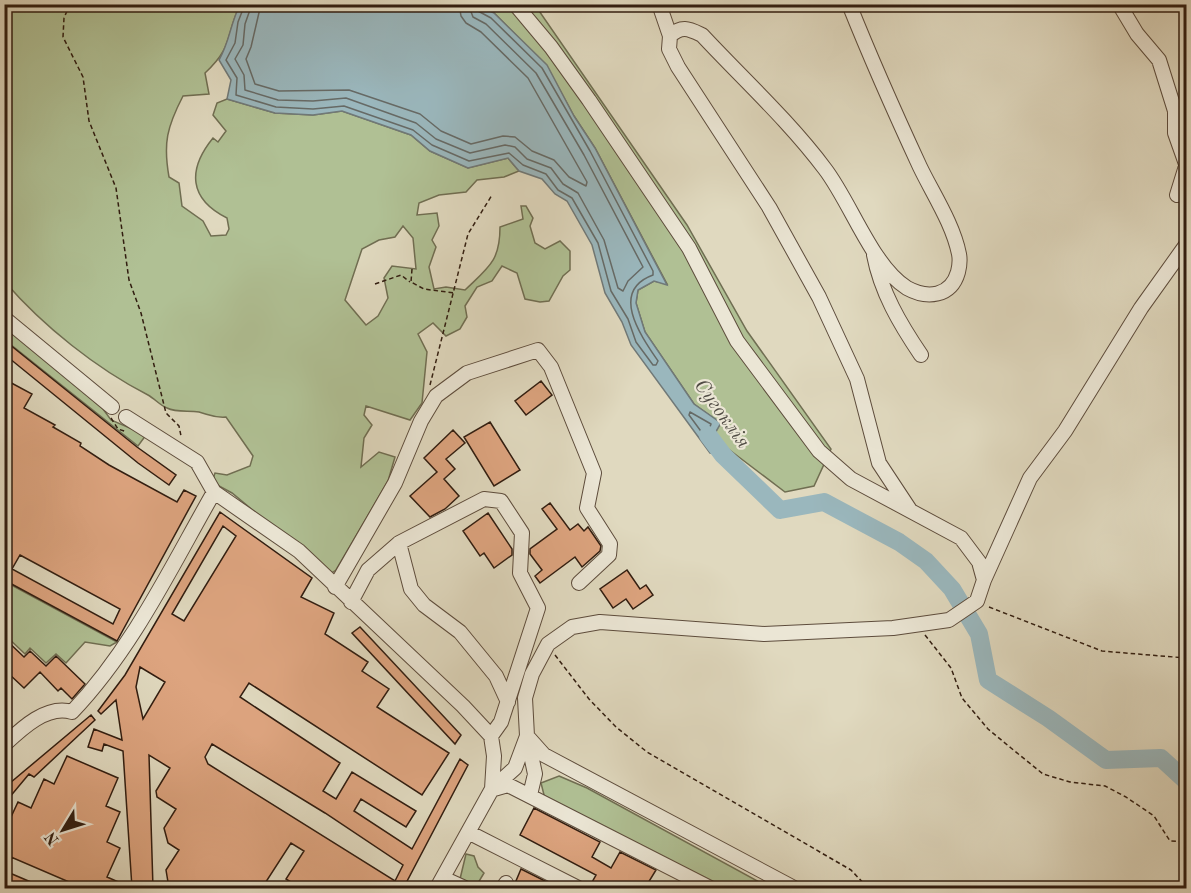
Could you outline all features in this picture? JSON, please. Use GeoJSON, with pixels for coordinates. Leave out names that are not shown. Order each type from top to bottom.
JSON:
{"type":"FeatureCollection","features":[{"type":"Feature","properties":{"kind":"street"},"geometry":{"type":"LineString","coordinates":[[515,4],[551,47],[596,110],[689,248],[737,341],[819,451],[851,479],[961,538],[979,562],[984,580]]}},
{"type":"Feature","properties":{"kind":"street"},"geometry":{"type":"LineString","coordinates":[[659,4],[670,36],[669,49],[678,67],[769,207],[819,297],[858,379],[879,463],[911,511]]}},
{"type":"Feature","properties":{"kind":"street"},"geometry":{"type":"LineString","coordinates":[[670,36],[677,29],[688,28],[702,35],[824,167],[846,198],[888,270],[906,287],[926,297],[940,294],[951,285],[958,273],[959,255],[949,228],[879,79],[849,4]]}},
{"type":"Feature","properties":{"kind":"street"},"geometry":{"type":"LineString","coordinates":[[1119,4],[1137,34],[1159,60],[1175,111],[1175,133],[1186,165],[1177,195]]}},
{"type":"Feature","properties":{"kind":"street"},"geometry":{"type":"LineString","coordinates":[[531,795],[535,774],[527,736],[525,698],[532,674],[548,644],[572,627],[600,622],[765,634],[949,620],[975,603],[1030,478],[1065,430],[1141,308],[1186,245]]}},
{"type":"Feature","properties":{"kind":"street"},"geometry":{"type":"LineString","coordinates":[[873,247],[878,275],[900,324],[921,355]]}},
{"type":"Feature","properties":{"kind":"street"},"geometry":{"type":"LineString","coordinates":[[4,311],[28,327],[72,374]]}},
{"type":"Feature","properties":{"kind":"street"},"geometry":{"type":"LineString","coordinates":[[4,318],[112,407]]}},
{"type":"Feature","properties":{"kind":"street"},"geometry":{"type":"LineString","coordinates":[[335,587],[395,483],[421,421],[436,396],[467,373],[538,350],[551,367],[594,473],[587,508],[610,544],[609,555],[579,584]]}},
{"type":"Feature","properties":{"kind":"street"},"geometry":{"type":"LineString","coordinates":[[126,417],[197,462],[214,492],[299,551],[351,603],[463,706],[491,736],[494,756],[492,789]]}},
{"type":"Feature","properties":{"kind":"street"},"geometry":{"type":"LineString","coordinates":[[4,745],[29,722],[64,709],[72,712],[92,691],[125,649],[214,492]]}},
{"type":"Feature","properties":{"kind":"street"},"geometry":{"type":"LineString","coordinates":[[351,603],[368,570],[399,543],[484,500],[501,501],[522,533],[520,573],[538,608],[501,722],[491,736]]}},
{"type":"Feature","properties":{"kind":"street"},"geometry":{"type":"LineString","coordinates":[[399,543],[411,589],[424,605],[460,632],[496,676],[507,702]]}},
{"type":"Feature","properties":{"kind":"street"},"geometry":{"type":"LineString","coordinates":[[465,888],[440,883],[492,789],[515,768],[527,736]]}},
{"type":"Feature","properties":{"kind":"street"},"geometry":{"type":"LineString","coordinates":[[527,736],[544,755],[794,888]]}},
{"type":"Feature","properties":{"kind":"street"},"geometry":{"type":"LineString","coordinates":[[492,789],[508,785],[531,795],[710,888]]}},
{"type":"Feature","properties":{"kind":"street"},"geometry":{"type":"LineString","coordinates":[[468,832],[578,888]]}},
{"type":"Feature","properties":{"kind":"path"},"geometry":{"type":"LineString","coordinates":[[70,4],[64,18],[63,37],[83,77],[89,121],[116,188],[129,280],[141,313],[166,413],[179,426],[182,439]]}},
{"type":"Feature","properties":{"kind":"path"},"geometry":{"type":"LineString","coordinates":[[436,396],[430,387],[430,376],[455,293],[468,234],[492,195]]}},
{"type":"Feature","properties":{"kind":"path"},"geometry":{"type":"LineString","coordinates":[[411,282],[412,269]]}},
{"type":"Feature","properties":{"kind":"path"},"geometry":{"type":"LineString","coordinates":[[375,284],[401,275],[424,289],[455,293]]}},
{"type":"Feature","properties":{"kind":"path"},"geometry":{"type":"LineString","coordinates":[[975,603],[1102,651],[1186,658]]}},
{"type":"Feature","properties":{"kind":"path"},"geometry":{"type":"LineString","coordinates":[[918,624],[930,643],[951,668],[962,698],[988,729],[1043,774],[1070,782],[1105,786],[1154,816],[1170,841],[1186,842]]}},
{"type":"Feature","properties":{"kind":"path"},"geometry":{"type":"LineString","coordinates":[[548,644],[589,699],[616,727],[647,752],[851,870],[868,888]]}},
{"type":"Feature","properties":{"kind":"green space"},"geometry":{"type":"Polygon","coordinates":[[[4,5],[240,5],[225,48],[205,73],[209,94],[183,96],[168,135],[166,154],[169,177],[179,183],[182,206],[203,221],[211,236],[226,235],[229,229],[227,218],[205,202],[196,183],[196,172],[199,161],[213,138],[218,142],[226,131],[213,115],[217,103],[227,99],[275,113],[313,115],[342,111],[411,135],[430,151],[468,168],[508,158],[519,171],[504,177],[477,180],[466,192],[439,195],[419,203],[417,215],[437,213],[439,226],[432,240],[436,247],[429,267],[434,289],[446,287],[465,290],[481,275],[495,256],[500,227],[523,219],[521,206],[526,206],[533,218],[530,226],[535,243],[545,249],[560,241],[570,251],[570,270],[563,276],[549,301],[525,299],[517,273],[502,266],[492,281],[477,287],[465,306],[467,317],[460,329],[446,336],[433,323],[418,334],[427,352],[422,403],[410,420],[366,406],[364,415],[372,425],[364,438],[361,467],[379,452],[395,457],[388,481],[336,570],[330,574],[213,479],[215,473],[227,475],[250,466],[253,456],[226,417],[215,417],[195,411],[171,410],[162,406],[148,395],[109,373],[53,330],[5,282],[4,5]],[[403,226],[395,237],[379,240],[362,249],[345,300],[366,325],[378,316],[388,298],[384,278],[392,266],[416,269],[413,238],[403,226]]]}},
{"type":"Feature","properties":{"kind":"green space"},"geometry":{"type":"Polygon","coordinates":[[[476,5],[535,5],[687,225],[747,331],[831,449],[814,486],[785,492],[727,448],[714,435],[720,423],[694,404],[645,332],[636,303],[638,290],[654,281],[667,284],[595,148],[574,116],[546,65],[494,13],[476,5]]]}},
{"type":"Feature","properties":{"kind":"green space"},"geometry":{"type":"Polygon","coordinates":[[[4,323],[103,409],[111,420],[146,435],[138,446],[5,340],[4,323]]]}},
{"type":"Feature","properties":{"kind":"green space"},"geometry":{"type":"Polygon","coordinates":[[[4,581],[117,642],[110,646],[85,642],[66,663],[56,654],[46,663],[30,648],[25,654],[5,635],[4,581]]]}},
{"type":"Feature","properties":{"kind":"green space"},"geometry":{"type":"Polygon","coordinates":[[[559,776],[587,788],[770,888],[721,888],[545,799],[541,783],[559,776]]]}},
{"type":"Feature","properties":{"kind":"green space"},"geometry":{"type":"Polygon","coordinates":[[[466,854],[474,856],[478,867],[484,873],[475,888],[451,888],[460,879],[466,854]]]}},
{"type":"Feature","properties":{"kind":"water"},"geometry":{"type":"Polygon","coordinates":[[[476,4],[494,13],[547,65],[574,116],[595,148],[667,285],[654,281],[638,290],[636,303],[645,332],[694,404],[721,423],[714,435],[727,448],[723,455],[710,453],[631,345],[622,322],[605,293],[592,245],[567,201],[555,194],[542,179],[519,171],[508,158],[468,168],[430,151],[411,135],[342,111],[313,115],[275,113],[227,99],[231,80],[219,60],[240,5],[476,4]]]}},
{"type":"Feature","properties":{"kind":"building"},"geometry":{"type":"Polygon","coordinates":[[[4,340],[137,447],[176,475],[169,485],[138,463],[4,354],[4,340]]]}},
{"type":"Feature","properties":{"kind":"building"},"geometry":{"type":"Polygon","coordinates":[[[4,379],[32,394],[24,408],[55,425],[53,427],[81,443],[80,446],[109,465],[177,502],[184,490],[196,496],[117,641],[6,581],[4,583],[4,379]],[[20,555],[12,569],[113,624],[120,609],[20,555]]]}},
{"type":"Feature","properties":{"kind":"building"},"geometry":{"type":"Polygon","coordinates":[[[541,381],[552,395],[526,415],[515,401],[541,381]]]}},
{"type":"Feature","properties":{"kind":"building"},"geometry":{"type":"Polygon","coordinates":[[[490,422],[520,470],[494,486],[464,437],[490,422]]]}},
{"type":"Feature","properties":{"kind":"building"},"geometry":{"type":"Polygon","coordinates":[[[453,430],[465,443],[446,459],[455,469],[444,479],[459,496],[445,509],[430,517],[410,496],[437,472],[424,458],[453,430]]]}},
{"type":"Feature","properties":{"kind":"building"},"geometry":{"type":"Polygon","coordinates":[[[550,503],[570,530],[578,524],[584,531],[588,527],[601,546],[600,551],[582,567],[575,557],[540,583],[535,576],[542,570],[530,554],[530,549],[557,529],[542,509],[550,503]]]}},
{"type":"Feature","properties":{"kind":"building"},"geometry":{"type":"Polygon","coordinates":[[[220,512],[312,578],[301,597],[334,613],[325,634],[368,662],[362,671],[389,689],[377,707],[449,753],[422,795],[249,683],[240,697],[340,763],[323,791],[336,799],[352,772],[416,811],[406,827],[361,799],[354,811],[412,849],[460,759],[468,765],[404,887],[408,888],[300,888],[286,879],[304,851],[291,843],[262,888],[179,888],[168,882],[166,870],[179,850],[168,843],[164,828],[176,809],[157,797],[156,791],[170,768],[149,755],[153,888],[132,888],[123,751],[104,744],[102,751],[88,747],[94,729],[122,740],[116,700],[101,714],[98,711],[125,675],[220,512]],[[223,526],[172,614],[184,621],[236,536],[223,526]],[[140,667],[136,687],[143,719],[165,682],[140,667]],[[212,744],[205,757],[208,764],[395,881],[403,865],[325,813],[212,744]]]}},
{"type":"Feature","properties":{"kind":"building"},"geometry":{"type":"Polygon","coordinates":[[[488,513],[512,549],[512,555],[494,568],[484,553],[480,556],[463,531],[488,513]]]}},
{"type":"Feature","properties":{"kind":"building"},"geometry":{"type":"Polygon","coordinates":[[[627,570],[640,589],[646,585],[653,595],[633,609],[626,599],[613,608],[600,589],[627,570]]]}},
{"type":"Feature","properties":{"kind":"building"},"geometry":{"type":"Polygon","coordinates":[[[360,627],[461,735],[455,744],[352,633],[360,627]]]}},
{"type":"Feature","properties":{"kind":"building"},"geometry":{"type":"Polygon","coordinates":[[[4,638],[24,657],[30,651],[46,666],[56,656],[85,684],[72,699],[61,688],[58,691],[40,672],[24,688],[9,674],[4,679],[4,638]]]}},
{"type":"Feature","properties":{"kind":"building"},"geometry":{"type":"Polygon","coordinates":[[[91,715],[95,720],[34,777],[29,774],[4,804],[4,788],[91,715]]]}},
{"type":"Feature","properties":{"kind":"building"},"geometry":{"type":"Polygon","coordinates":[[[67,756],[118,778],[106,806],[120,812],[107,842],[120,848],[107,877],[121,883],[118,888],[83,888],[11,857],[5,871],[45,888],[4,888],[4,832],[18,802],[31,808],[44,779],[54,784],[67,756]]]}},
{"type":"Feature","properties":{"kind":"building"},"geometry":{"type":"Polygon","coordinates":[[[534,808],[600,842],[592,857],[611,868],[620,852],[656,870],[645,888],[600,888],[591,884],[596,875],[520,835],[534,808]]]}},
{"type":"Feature","properties":{"kind":"building"},"geometry":{"type":"Polygon","coordinates":[[[521,869],[559,888],[513,888],[521,869]]]}},
{"type":"Feature","properties":{"kind":"waterway","name":"Сугоклія"},"geometry":{"type":"LineString","coordinates":[[708,435],[723,455],[780,510],[824,502],[899,542],[926,561],[952,589],[979,634],[988,680],[1048,718],[1106,760],[1161,758],[1186,781]]}}]}
